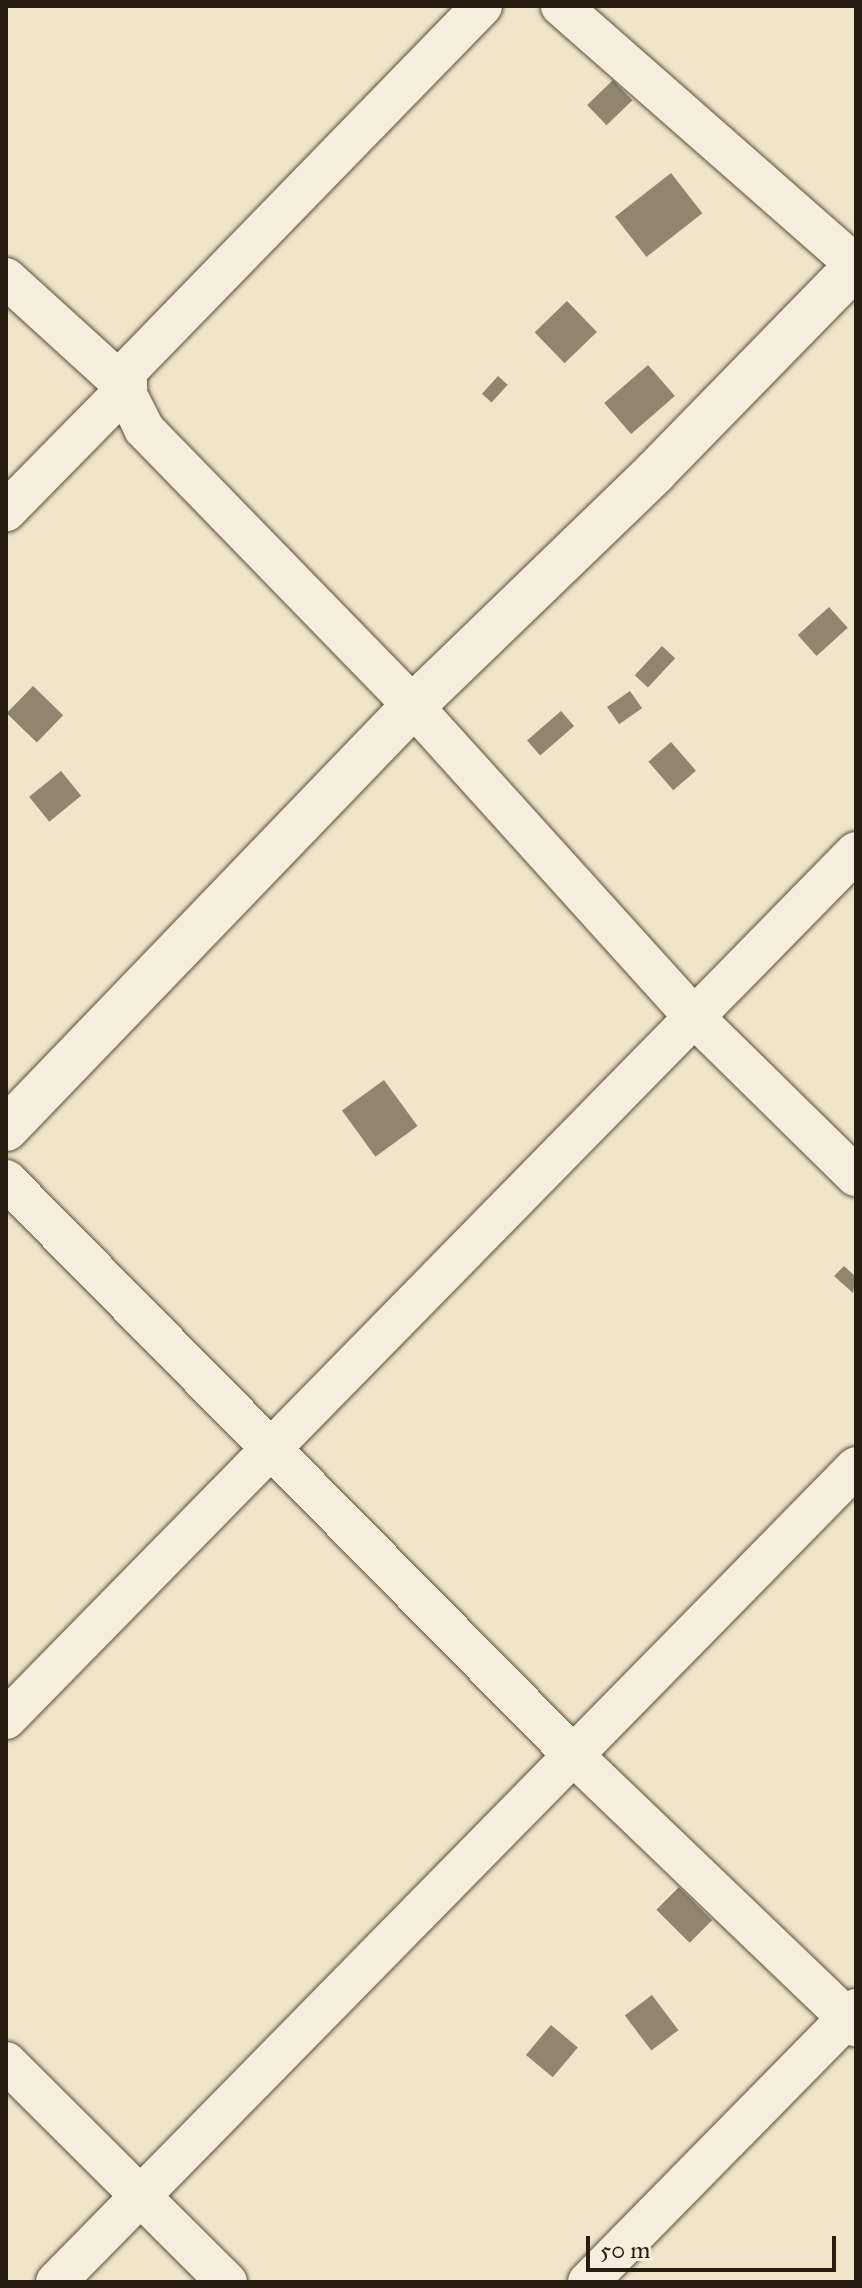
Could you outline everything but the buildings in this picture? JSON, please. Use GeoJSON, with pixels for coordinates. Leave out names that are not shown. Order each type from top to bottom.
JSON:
{"type":"FeatureCollection","features":[{"type":"Feature","properties":{"kind":"main road"},"geometry":{"type":"LineString","coordinates":[[6,1129],[413,706],[655,472],[856,266]]}},
{"type":"Feature","properties":{"kind":"street"},"geometry":{"type":"LineString","coordinates":[[482,6],[127,371],[127,388],[144,429],[413,706],[694,1017],[856,1176]]}},
{"type":"Feature","properties":{"kind":"street"},"geometry":{"type":"LineString","coordinates":[[561,6],[856,266]]}},
{"type":"Feature","properties":{"kind":"street"},"geometry":{"type":"LineString","coordinates":[[6,278],[127,388]]}},
{"type":"Feature","properties":{"kind":"street"},"geometry":{"type":"LineString","coordinates":[[6,511],[127,388]]}},
{"type":"Feature","properties":{"kind":"street"},"geometry":{"type":"LineString","coordinates":[[6,1719],[856,852]]}},
{"type":"Feature","properties":{"kind":"street"},"geometry":{"type":"LineString","coordinates":[[6,1180],[269,1451],[573,1755],[853,2017],[588,2282]]}},
{"type":"Feature","properties":{"kind":"street"},"geometry":{"type":"LineString","coordinates":[[56,2282],[856,1467]]}},
{"type":"Feature","properties":{"kind":"street"},"geometry":{"type":"LineString","coordinates":[[6,2062],[227,2282]]}}]}
